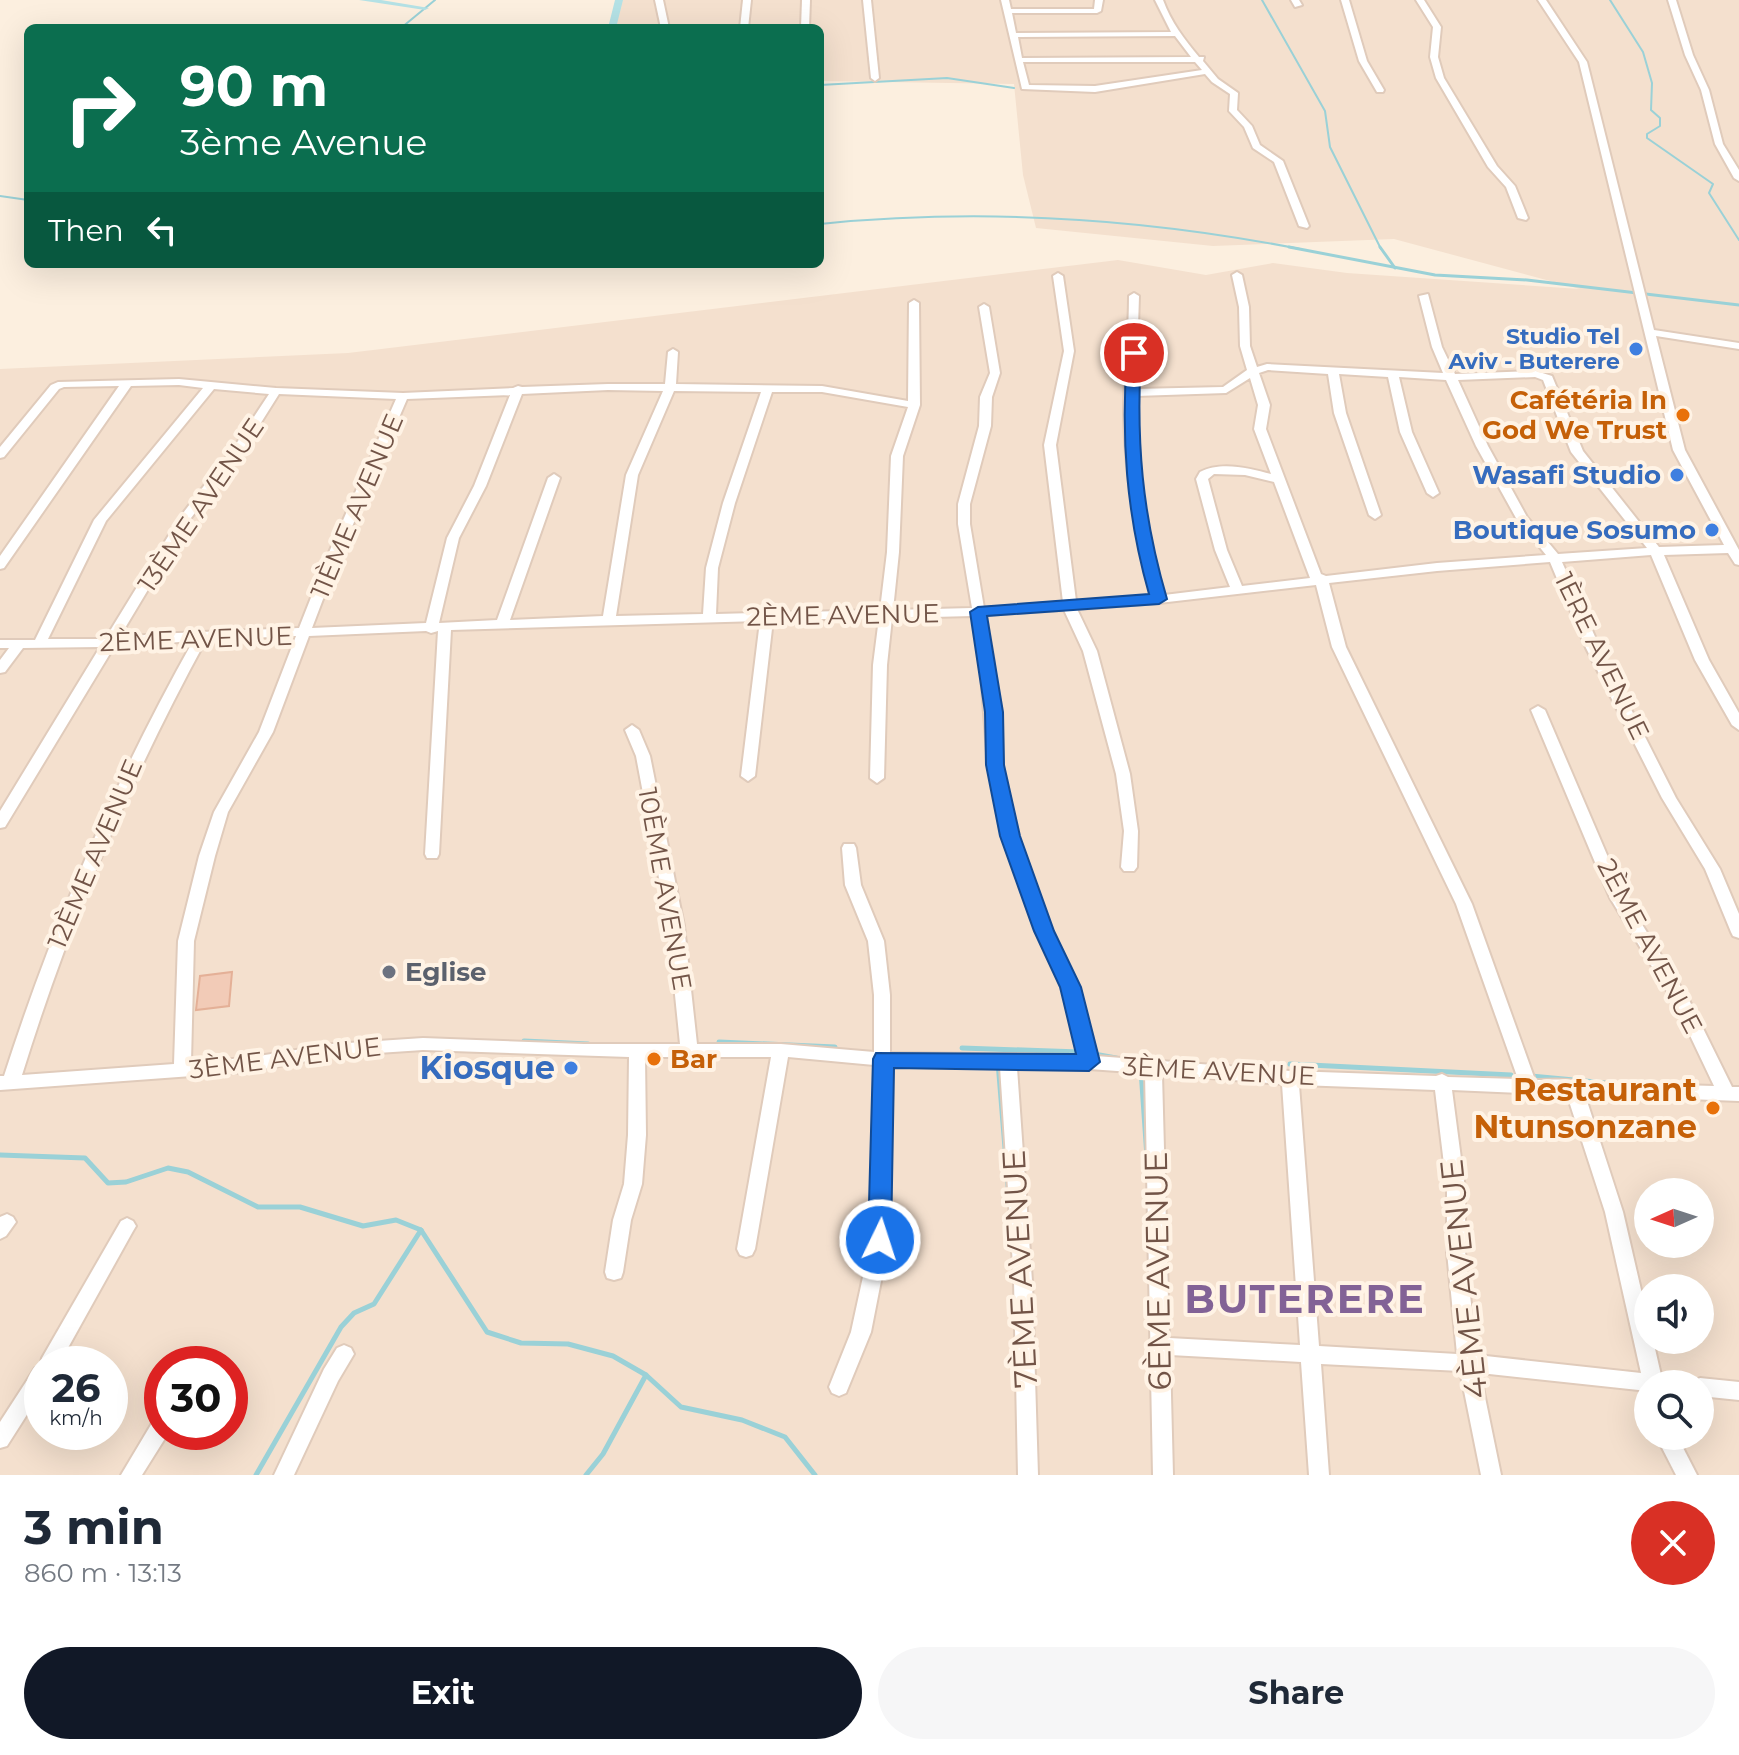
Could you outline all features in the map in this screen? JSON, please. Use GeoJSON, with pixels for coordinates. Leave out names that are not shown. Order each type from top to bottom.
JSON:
{"type":"FeatureCollection","features":[{"type":"Feature","properties":{"kind":"street"},"geometry":{"type":"LineString","coordinates":[[659,0],[664,24]]}},
{"type":"Feature","properties":{"kind":"street"},"geometry":{"type":"LineString","coordinates":[[744,24],[747,0]]}},
{"type":"Feature","properties":{"kind":"street"},"geometry":{"type":"LineString","coordinates":[[805,24],[806,0]]}},
{"type":"Feature","properties":{"kind":"street"},"geometry":{"type":"LineString","coordinates":[[867,0],[875,78]]}},
{"type":"Feature","properties":{"kind":"street"},"geometry":{"type":"LineString","coordinates":[[1005,0],[1025,87],[1095,89],[1209,71]]}},
{"type":"Feature","properties":{"kind":"street"},"geometry":{"type":"LineString","coordinates":[[1006,11],[1097,11],[1099,0]]}},
{"type":"Feature","properties":{"kind":"street"},"geometry":{"type":"LineString","coordinates":[[1159,0],[1164,17],[1176,34],[1201,59],[1214,80],[1234,93],[1233,111],[1248,126],[1256,146],[1278,161],[1304,226]]}},
{"type":"Feature","properties":{"kind":"street"},"geometry":{"type":"LineString","coordinates":[[1345,0],[1363,61],[1380,90]]}},
{"type":"Feature","properties":{"kind":"street"},"geometry":{"type":"LineString","coordinates":[[1420,0],[1437,27],[1434,57],[1440,78],[1493,167],[1510,186],[1523,218]]}},
{"type":"Feature","properties":{"kind":"street"},"geometry":{"type":"LineString","coordinates":[[1542,0],[1583,62],[1679,450],[1735,555]]}},
{"type":"Feature","properties":{"kind":"street"},"geometry":{"type":"LineString","coordinates":[[1672,0],[1689,55],[1705,90],[1719,144],[1739,178]]}},
{"type":"Feature","properties":{"kind":"street"},"geometry":{"type":"LineString","coordinates":[[1012,35],[1176,34]]}},
{"type":"Feature","properties":{"kind":"street"},"geometry":{"type":"LineString","coordinates":[[1020,60],[1201,59]]}},
{"type":"Feature","properties":{"kind":"street"},"geometry":{"type":"LineString","coordinates":[[1237,275],[1244,307],[1245,346],[1265,410],[1260,429],[1278,479],[1318,578],[1339,647],[1464,904],[1529,1086]]}},
{"type":"Feature","properties":{"kind":"street"},"geometry":{"type":"LineString","coordinates":[[1058,276],[1069,351],[1050,438],[1071,606],[1090,651],[1119,753],[1131,831],[1129,867]]}},
{"type":"Feature","properties":{"kind":"street"},"geometry":{"type":"LineString","coordinates":[[1134,296],[1130,393],[1134,493],[1143,543],[1159,599]]}},
{"type":"Feature","properties":{"kind":"street","name":"1ÈRE AVENUE"},"geometry":{"type":"LineString","coordinates":[[1424,296],[1434,338],[1494,470],[1522,518],[1555,559],[1610,683],[1669,798],[1712,869],[1739,932]]}},
{"type":"Feature","properties":{"kind":"street"},"geometry":{"type":"LineString","coordinates":[[877,778],[884,615],[893,552],[897,456],[914,405],[914,303]]}},
{"type":"Feature","properties":{"kind":"street"},"geometry":{"type":"LineString","coordinates":[[984,307],[995,373],[986,397],[985,426],[964,504],[964,524],[994,712],[995,765],[1010,836],[1044,931],[1071,987],[1089,1062]]}},
{"type":"Feature","properties":{"kind":"street"},"geometry":{"type":"LineString","coordinates":[[1650,332],[1739,346]]}},
{"type":"Feature","properties":{"kind":"street"},"geometry":{"type":"LineString","coordinates":[[609,620],[632,475],[670,388],[673,352]]}},
{"type":"Feature","properties":{"kind":"street"},"geometry":{"type":"LineString","coordinates":[[1130,393],[1226,390],[1252,372],[1267,367],[1333,373],[1453,377],[1536,374],[1548,378],[1577,452],[1656,551],[1702,660],[1739,725]]}},
{"type":"Feature","properties":{"kind":"street"},"geometry":{"type":"LineString","coordinates":[[1333,373],[1340,413],[1375,515]]}},
{"type":"Feature","properties":{"kind":"street"},"geometry":{"type":"LineString","coordinates":[[1393,374],[1406,432],[1433,493]]}},
{"type":"Feature","properties":{"kind":"street"},"geometry":{"type":"LineString","coordinates":[[0,455],[58,385],[128,382],[403,396],[518,389],[822,389],[914,405]]}},
{"type":"Feature","properties":{"kind":"street"},"geometry":{"type":"LineString","coordinates":[[0,565],[128,382]]}},
{"type":"Feature","properties":{"kind":"street"},"geometry":{"type":"LineString","coordinates":[[39,644],[100,520],[210,386]]}},
{"type":"Feature","properties":{"kind":"street"},"geometry":{"type":"LineString","coordinates":[[432,854],[438,629],[453,538],[485,474],[518,389]]}},
{"type":"Feature","properties":{"kind":"street"},"geometry":{"type":"LineString","coordinates":[[709,618],[715,555],[767,390]]}},
{"type":"Feature","properties":{"kind":"street","name":"13ÈME AVENUE"},"geometry":{"type":"LineString","coordinates":[[0,823],[186,517],[241,446],[276,391]]}},
{"type":"Feature","properties":{"kind":"street","name":"11ÈME AVENUE"},"geometry":{"type":"LineString","coordinates":[[182,1070],[186,941],[221,812],[266,732],[284,678],[305,634],[333,557],[403,396]]}},
{"type":"Feature","properties":{"kind":"street"},"geometry":{"type":"LineString","coordinates":[[1237,589],[1221,550],[1202,479],[1204,474],[1221,470],[1278,479]]}},
{"type":"Feature","properties":{"kind":"street"},"geometry":{"type":"LineString","coordinates":[[502,626],[509,590],[541,522],[554,478]]}},
{"type":"Feature","properties":{"kind":"street","name":"2ÈME AVENUE"},"geometry":{"type":"LineString","coordinates":[[0,644],[109,643],[202,636],[609,620],[978,612],[1159,599],[1318,578],[1656,551],[1735,555]]}},
{"type":"Feature","properties":{"kind":"street"},"geometry":{"type":"LineString","coordinates":[[748,776],[767,617]]}},
{"type":"Feature","properties":{"kind":"street","name":"12ÈME AVENUE"},"geometry":{"type":"LineString","coordinates":[[6,1082],[46,968],[96,847],[146,737],[202,636]]}},
{"type":"Feature","properties":{"kind":"street"},"geometry":{"type":"LineString","coordinates":[[0,669],[19,644]]}},
{"type":"Feature","properties":{"kind":"street","name":"2ÈME AVENUE"},"geometry":{"type":"LineString","coordinates":[[1538,710],[1618,898],[1735,1097]]}},
{"type":"Feature","properties":{"kind":"street","name":"10ÈME AVENUE"},"geometry":{"type":"LineString","coordinates":[[632,730],[643,756],[676,926],[689,1049]]}},
{"type":"Feature","properties":{"kind":"street"},"geometry":{"type":"LineString","coordinates":[[839,1387],[861,1332],[880,1240],[882,995],[876,941],[853,885],[849,848]]}},
{"type":"Feature","properties":{"kind":"street","name":"3ÈME AVENUE"},"geometry":{"type":"LineString","coordinates":[[6,1082],[247,1065],[333,1050],[423,1044],[637,1051],[781,1050],[883,1059],[1008,1064],[1089,1062],[1290,1078],[1573,1086],[1735,1097]]}},
{"type":"Feature","properties":{"kind":"street"},"geometry":{"type":"LineString","coordinates":[[746,1249],[781,1050]]}},
{"type":"Feature","properties":{"kind":"street"},"geometry":{"type":"LineString","coordinates":[[614,1272],[622,1220],[633,1184],[637,1135],[637,1051]]}},
{"type":"Feature","properties":{"kind":"street","name":"7ÈME AVENUE"},"geometry":{"type":"LineString","coordinates":[[1008,1064],[1023,1281],[1028,1475]]}},
{"type":"Feature","properties":{"kind":"street","name":"6ÈME AVENUE"},"geometry":{"type":"LineString","coordinates":[[1153,1067],[1163,1475]]}},
{"type":"Feature","properties":{"kind":"street"},"geometry":{"type":"LineString","coordinates":[[1290,1078],[1319,1475]]}},
{"type":"Feature","properties":{"kind":"street","name":"4ÈME AVENUE"},"geometry":{"type":"LineString","coordinates":[[1442,1081],[1456,1189],[1456,1252],[1468,1363],[1491,1475]]}},
{"type":"Feature","properties":{"kind":"street"},"geometry":{"type":"LineString","coordinates":[[1573,1086],[1614,1212],[1650,1370]]}},
{"type":"Feature","properties":{"kind":"street"},"geometry":{"type":"LineString","coordinates":[[59,1346],[127,1226]]}},
{"type":"Feature","properties":{"kind":"street"},"geometry":{"type":"LineString","coordinates":[[1160,1346],[1468,1363],[1634,1382]]}},
{"type":"Feature","properties":{"kind":"street"},"geometry":{"type":"LineString","coordinates":[[284,1475],[344,1354]]}},
{"type":"Feature","properties":{"kind":"street"},"geometry":{"type":"LineString","coordinates":[[1714,1388],[1739,1391]]}},
{"type":"Feature","properties":{"kind":"street"},"geometry":{"type":"LineString","coordinates":[[0,1439],[24,1402]]}},
{"type":"Feature","properties":{"kind":"street"},"geometry":{"type":"LineString","coordinates":[[131,1475],[146,1450]]}},
{"type":"Feature","properties":{"kind":"street"},"geometry":{"type":"LineString","coordinates":[[1674,1450],[1687,1475]]}},
{"type":"Feature","properties":{"kind":"shaded area"},"geometry":{"type":"Polygon","coordinates":[[[622,0],[1739,0],[1739,1475],[0,1475],[0,369],[348,353],[1118,260],[1206,275],[1273,263],[1347,273],[1580,289],[1394,239],[1213,246],[1036,228],[1023,175],[1014,84],[824,81],[824,24],[615,24],[622,0]]]}},
{"type":"Feature","properties":{"kind":"building"},"geometry":{"type":"Polygon","coordinates":[[[232,972],[229,1006],[196,1010],[200,976],[232,972]]]}},
{"type":"Feature","properties":{"kind":"waterway"},"geometry":{"type":"LineString","coordinates":[[363,0],[425,8]]}},
{"type":"Feature","properties":{"kind":"waterway"},"geometry":{"type":"LineString","coordinates":[[406,24],[435,0]]}},
{"type":"Feature","properties":{"kind":"waterway"},"geometry":{"type":"LineString","coordinates":[[613,24],[619,0]]}},
{"type":"Feature","properties":{"kind":"waterway"},"geometry":{"type":"LineString","coordinates":[[1262,0],[1325,111],[1330,147],[1380,247]]}},
{"type":"Feature","properties":{"kind":"waterway"},"geometry":{"type":"LineString","coordinates":[[1610,0],[1643,52],[1652,83],[1651,110],[1660,118],[1660,126],[1647,134],[1647,138],[1713,184],[1709,193],[1739,240]]}},
{"type":"Feature","properties":{"kind":"waterway"},"geometry":{"type":"LineString","coordinates":[[824,85],[947,78],[1014,88]]}},
{"type":"Feature","properties":{"kind":"waterway"},"geometry":{"type":"LineString","coordinates":[[0,196],[24,199]]}},
{"type":"Feature","properties":{"kind":"waterway"},"geometry":{"type":"LineString","coordinates":[[824,224],[940,217],[1060,219],[1181,230],[1300,249]]}},
{"type":"Feature","properties":{"kind":"waterway"},"geometry":{"type":"LineString","coordinates":[[1289,247],[1394,267]]}},
{"type":"Feature","properties":{"kind":"waterway"},"geometry":{"type":"LineString","coordinates":[[1380,247],[1394,267]]}},
{"type":"Feature","properties":{"kind":"waterway"},"geometry":{"type":"LineString","coordinates":[[1394,267],[1435,275],[1527,280],[1739,305]]}},
{"type":"Feature","properties":{"kind":"waterway"},"geometry":{"type":"LineString","coordinates":[[524,1041],[588,1044]]}},
{"type":"Feature","properties":{"kind":"waterway"},"geometry":{"type":"LineString","coordinates":[[719,1042],[835,1047]]}},
{"type":"Feature","properties":{"kind":"waterway"},"geometry":{"type":"LineString","coordinates":[[962,1048],[1080,1052]]}},
{"type":"Feature","properties":{"kind":"waterway"},"geometry":{"type":"LineString","coordinates":[[1094,1054],[1116,1058]]}},
{"type":"Feature","properties":{"kind":"waterway"},"geometry":{"type":"LineString","coordinates":[[998,1062],[1009,1197]]}},
{"type":"Feature","properties":{"kind":"waterway"},"geometry":{"type":"LineString","coordinates":[[1290,1064],[1511,1075]]}},
{"type":"Feature","properties":{"kind":"waterway"},"geometry":{"type":"LineString","coordinates":[[1141,1070],[1147,1157]]}},
{"type":"Feature","properties":{"kind":"waterway"},"geometry":{"type":"LineString","coordinates":[[1531,1076],[1606,1083]]}},
{"type":"Feature","properties":{"kind":"waterway"},"geometry":{"type":"LineString","coordinates":[[0,1155],[85,1158],[108,1183],[126,1182],[168,1168],[188,1172],[258,1207],[300,1207],[363,1226],[396,1220],[421,1230]]}},
{"type":"Feature","properties":{"kind":"waterway"},"geometry":{"type":"LineString","coordinates":[[256,1475],[341,1327],[354,1313],[374,1304],[421,1230]]}},
{"type":"Feature","properties":{"kind":"waterway"},"geometry":{"type":"LineString","coordinates":[[421,1230],[487,1332],[521,1343],[568,1344],[613,1356],[646,1375]]}},
{"type":"Feature","properties":{"kind":"waterway"},"geometry":{"type":"LineString","coordinates":[[586,1475],[603,1454],[646,1375]]}},
{"type":"Feature","properties":{"kind":"waterway"},"geometry":{"type":"LineString","coordinates":[[646,1375],[681,1407],[742,1420],[785,1437],[815,1475]]}},
{"type":"Feature","properties":{"kind":"place","name":"Studio Tel Aviv - Buterere"},"geometry":{"type":"Point","coordinates":[1636,349]}},
{"type":"Feature","properties":{"kind":"place","name":"Cafétéria In God We Trust"},"geometry":{"type":"Point","coordinates":[1683,415]}},
{"type":"Feature","properties":{"kind":"place","name":"Wasafi Studio"},"geometry":{"type":"Point","coordinates":[1677,475]}},
{"type":"Feature","properties":{"kind":"place","name":"Boutique Sosumo"},"geometry":{"type":"Point","coordinates":[1712,530]}},
{"type":"Feature","properties":{"kind":"place","name":"Eglise"},"geometry":{"type":"Point","coordinates":[389,972]}},
{"type":"Feature","properties":{"kind":"place","name":"Bar"},"geometry":{"type":"Point","coordinates":[654,1059]}},
{"type":"Feature","properties":{"kind":"place","name":"Kiosque"},"geometry":{"type":"Point","coordinates":[571,1068]}},
{"type":"Feature","properties":{"kind":"place","name":"Restaurant Ntunsonzane"},"geometry":{"type":"Point","coordinates":[1713,1108]}},
{"type":"Feature","properties":{"kind":"district","name":"BUTERERE"},"geometry":{"type":"Point","coordinates":[1305,1299]}},
{"type":"Feature","properties":{"kind":"route"},"geometry":{"type":"LineString","coordinates":[[880,1240],[883,1059],[1008,1064],[1089,1062],[1071,987],[1044,931],[1010,836],[995,765],[992,740],[994,712],[978,612],[1159,599],[1143,543],[1134,493],[1130,415],[1134,353]]}}]}
